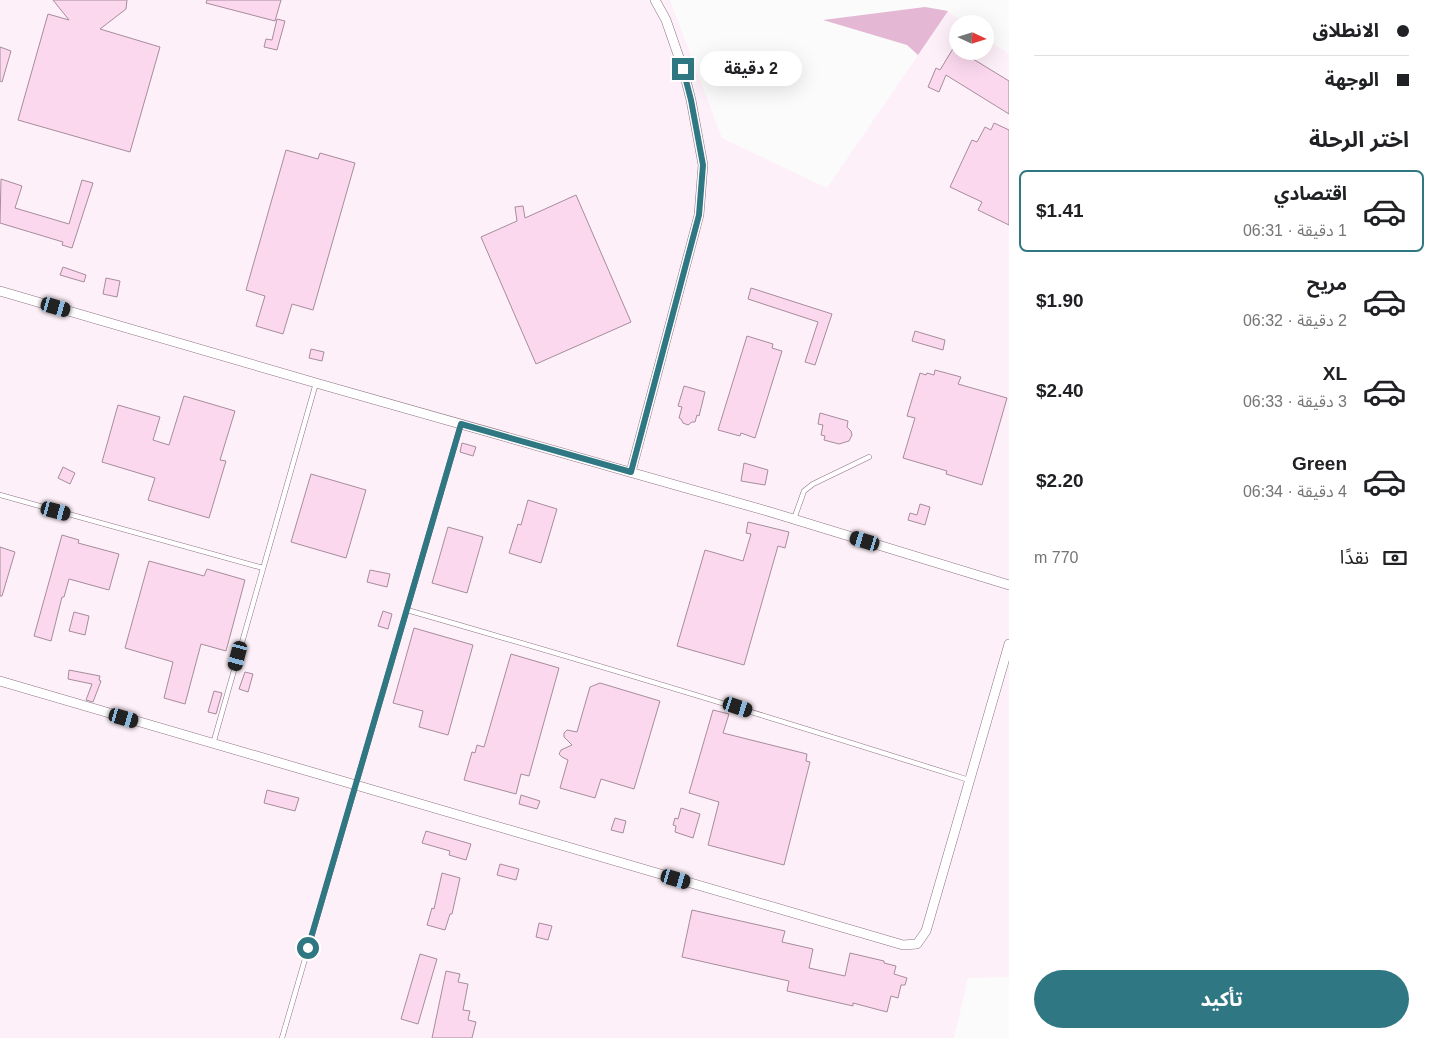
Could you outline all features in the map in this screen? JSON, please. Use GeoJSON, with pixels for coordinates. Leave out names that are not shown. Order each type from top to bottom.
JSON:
{"type":"FeatureCollection","features":[{"type":"Feature","properties":{"kind":"street"},"geometry":{"type":"LineString","coordinates":[[631,472],[699,215],[703,165],[691,100],[683,69],[666,20],[655,0]]}},
{"type":"Feature","properties":{"kind":"street"},"geometry":{"type":"LineString","coordinates":[[0,291],[794,519],[1009,585]]}},
{"type":"Feature","properties":{"kind":"street"},"geometry":{"type":"LineString","coordinates":[[0,681],[903,945],[917,944],[926,931],[1009,644]]}},
{"type":"Feature","properties":{"kind":"lane"},"geometry":{"type":"LineString","coordinates":[[213,744],[316,383]]}},
{"type":"Feature","properties":{"kind":"lane"},"geometry":{"type":"LineString","coordinates":[[282,1038],[461,424]]}},
{"type":"Feature","properties":{"kind":"lane"},"geometry":{"type":"LineString","coordinates":[[794,519],[804,491],[813,484],[869,457]]}},
{"type":"Feature","properties":{"kind":"lane"},"geometry":{"type":"LineString","coordinates":[[0,495],[262,568]]}},
{"type":"Feature","properties":{"kind":"lane"},"geometry":{"type":"LineString","coordinates":[[407,610],[573,657],[969,780]]}},
{"type":"Feature","properties":{"kind":"shaded area"},"geometry":{"type":"Polygon","coordinates":[[[0,0],[670,0],[722,138],[827,188],[948,11],[953,15],[949,15],[949,60],[994,60],[994,44],[1009,54],[1009,977],[968,978],[954,1038],[0,1038],[0,0]]]}},
{"type":"Feature","properties":{"kind":"shaded area"},"geometry":{"type":"Polygon","coordinates":[[[925,7],[948,11],[918,55],[907,45],[823,20],[925,7]]]}},
{"type":"Feature","properties":{"kind":"building"},"geometry":{"type":"Polygon","coordinates":[[[53,0],[127,0],[126,9],[100,29],[160,47],[130,152],[18,120],[48,14],[69,20],[53,0]]]}},
{"type":"Feature","properties":{"kind":"building"},"geometry":{"type":"Polygon","coordinates":[[[207,0],[281,0],[275,21],[206,3],[207,0]]]}},
{"type":"Feature","properties":{"kind":"building"},"geometry":{"type":"Polygon","coordinates":[[[277,19],[285,21],[277,50],[264,47],[266,39],[272,40],[277,19]]]}},
{"type":"Feature","properties":{"kind":"building"},"geometry":{"type":"Polygon","coordinates":[[[0,47],[11,51],[2,82],[0,81],[0,47]]]}},
{"type":"Feature","properties":{"kind":"building"},"geometry":{"type":"Polygon","coordinates":[[[949,55],[949,60],[975,60],[1009,81],[1009,114],[946,75],[939,92],[928,87],[936,68],[940,70],[949,55]]]}},
{"type":"Feature","properties":{"kind":"building"},"geometry":{"type":"Polygon","coordinates":[[[994,123],[1009,130],[1009,225],[978,210],[982,202],[950,187],[972,140],[977,142],[985,127],[991,130],[994,123]]]}},
{"type":"Feature","properties":{"kind":"building"},"geometry":{"type":"Polygon","coordinates":[[[286,150],[318,159],[320,153],[355,163],[313,310],[292,304],[283,334],[256,326],[265,296],[246,290],[286,150]]]}},
{"type":"Feature","properties":{"kind":"building"},"geometry":{"type":"Polygon","coordinates":[[[1,179],[22,186],[15,208],[69,224],[82,180],[93,183],[72,248],[62,245],[63,242],[0,223],[1,179]]]}},
{"type":"Feature","properties":{"kind":"building"},"geometry":{"type":"Polygon","coordinates":[[[576,195],[631,322],[536,364],[481,237],[517,221],[515,207],[523,206],[525,218],[576,195]]]}},
{"type":"Feature","properties":{"kind":"building"},"geometry":{"type":"Polygon","coordinates":[[[63,267],[86,275],[84,282],[60,275],[63,267]]]}},
{"type":"Feature","properties":{"kind":"building"},"geometry":{"type":"Polygon","coordinates":[[[106,278],[120,281],[117,297],[103,294],[106,278]]]}},
{"type":"Feature","properties":{"kind":"building"},"geometry":{"type":"Polygon","coordinates":[[[751,288],[832,314],[815,365],[805,362],[818,322],[748,299],[751,288]]]}},
{"type":"Feature","properties":{"kind":"building"},"geometry":{"type":"Polygon","coordinates":[[[915,331],[945,340],[943,350],[912,341],[915,331]]]}},
{"type":"Feature","properties":{"kind":"building"},"geometry":{"type":"Polygon","coordinates":[[[747,336],[773,344],[772,348],[782,351],[755,438],[741,433],[740,436],[718,430],[747,336]]]}},
{"type":"Feature","properties":{"kind":"building"},"geometry":{"type":"Polygon","coordinates":[[[311,349],[324,352],[322,361],[309,358],[311,349]]]}},
{"type":"Feature","properties":{"kind":"building"},"geometry":{"type":"Polygon","coordinates":[[[935,370],[961,377],[958,384],[1007,398],[982,485],[946,474],[947,471],[903,458],[915,418],[907,416],[920,373],[934,375],[935,370]]]}},
{"type":"Feature","properties":{"kind":"building"},"geometry":{"type":"Polygon","coordinates":[[[684,386],[705,392],[699,416],[697,415],[695,422],[688,425],[679,418],[682,407],[678,406],[684,386]]]}},
{"type":"Feature","properties":{"kind":"building"},"geometry":{"type":"Polygon","coordinates":[[[184,396],[235,411],[220,460],[226,461],[209,518],[148,500],[155,478],[102,462],[118,405],[160,417],[153,440],[169,445],[184,396]]]}},
{"type":"Feature","properties":{"kind":"building"},"geometry":{"type":"Polygon","coordinates":[[[820,413],[848,421],[847,427],[852,435],[849,441],[839,444],[824,440],[825,436],[821,435],[823,425],[818,424],[820,413]]]}},
{"type":"Feature","properties":{"kind":"building"},"geometry":{"type":"Polygon","coordinates":[[[462,443],[476,447],[473,456],[460,452],[462,443]]]}},
{"type":"Feature","properties":{"kind":"building"},"geometry":{"type":"Polygon","coordinates":[[[744,463],[768,470],[765,485],[741,481],[744,463]]]}},
{"type":"Feature","properties":{"kind":"building"},"geometry":{"type":"Polygon","coordinates":[[[63,467],[75,473],[70,484],[58,478],[63,467]]]}},
{"type":"Feature","properties":{"kind":"building"},"geometry":{"type":"Polygon","coordinates":[[[311,474],[366,490],[346,558],[291,542],[311,474]]]}},
{"type":"Feature","properties":{"kind":"building"},"geometry":{"type":"Polygon","coordinates":[[[528,500],[557,509],[541,563],[509,553],[518,524],[521,525],[528,500]]]}},
{"type":"Feature","properties":{"kind":"building"},"geometry":{"type":"Polygon","coordinates":[[[920,504],[930,507],[925,525],[908,520],[910,513],[917,515],[920,504]]]}},
{"type":"Feature","properties":{"kind":"building"},"geometry":{"type":"Polygon","coordinates":[[[748,522],[789,532],[785,548],[778,546],[744,665],[677,646],[705,550],[743,561],[751,534],[746,533],[748,522]]]}},
{"type":"Feature","properties":{"kind":"building"},"geometry":{"type":"Polygon","coordinates":[[[448,527],[483,537],[467,593],[432,583],[448,527]]]}},
{"type":"Feature","properties":{"kind":"building"},"geometry":{"type":"Polygon","coordinates":[[[62,535],[79,540],[78,543],[119,554],[109,590],[69,579],[64,597],[62,597],[51,641],[34,636],[62,535]]]}},
{"type":"Feature","properties":{"kind":"building"},"geometry":{"type":"Polygon","coordinates":[[[0,547],[15,552],[2,596],[0,596],[0,547]]]}},
{"type":"Feature","properties":{"kind":"building"},"geometry":{"type":"Polygon","coordinates":[[[149,561],[204,576],[207,569],[245,580],[226,651],[201,644],[185,704],[164,698],[173,662],[125,648],[149,561]]]}},
{"type":"Feature","properties":{"kind":"building"},"geometry":{"type":"Polygon","coordinates":[[[370,570],[390,574],[387,587],[367,582],[370,570]]]}},
{"type":"Feature","properties":{"kind":"building"},"geometry":{"type":"Polygon","coordinates":[[[383,611],[392,614],[388,629],[378,626],[383,611]]]}},
{"type":"Feature","properties":{"kind":"building"},"geometry":{"type":"Polygon","coordinates":[[[74,612],[89,616],[85,635],[69,631],[74,612]]]}},
{"type":"Feature","properties":{"kind":"building"},"geometry":{"type":"Polygon","coordinates":[[[414,628],[473,645],[448,735],[419,727],[423,711],[393,703],[414,628]]]}},
{"type":"Feature","properties":{"kind":"building"},"geometry":{"type":"Polygon","coordinates":[[[511,654],[559,668],[529,776],[521,774],[516,794],[464,780],[472,752],[475,753],[477,745],[484,747],[511,654]]]}},
{"type":"Feature","properties":{"kind":"building"},"geometry":{"type":"Polygon","coordinates":[[[69,670],[100,676],[99,680],[101,681],[93,702],[86,700],[92,684],[68,679],[69,670]]]}},
{"type":"Feature","properties":{"kind":"building"},"geometry":{"type":"Polygon","coordinates":[[[245,672],[253,674],[248,692],[239,689],[245,672]]]}},
{"type":"Feature","properties":{"kind":"building"},"geometry":{"type":"Polygon","coordinates":[[[600,683],[660,701],[634,789],[601,779],[595,798],[560,788],[568,760],[559,754],[561,750],[572,745],[564,737],[564,733],[567,730],[577,732],[590,687],[600,683]]]}},
{"type":"Feature","properties":{"kind":"building"},"geometry":{"type":"Polygon","coordinates":[[[214,691],[222,693],[216,714],[208,712],[214,691]]]}},
{"type":"Feature","properties":{"kind":"building"},"geometry":{"type":"Polygon","coordinates":[[[713,710],[729,714],[723,733],[807,754],[806,761],[810,762],[784,865],[708,845],[719,802],[689,793],[713,710]]]}},
{"type":"Feature","properties":{"kind":"building"},"geometry":{"type":"Polygon","coordinates":[[[267,790],[299,798],[295,811],[264,803],[267,790]]]}},
{"type":"Feature","properties":{"kind":"building"},"geometry":{"type":"Polygon","coordinates":[[[521,795],[540,801],[537,809],[519,804],[521,795]]]}},
{"type":"Feature","properties":{"kind":"building"},"geometry":{"type":"Polygon","coordinates":[[[681,808],[700,814],[693,838],[675,832],[676,826],[673,825],[675,818],[678,819],[681,808]]]}},
{"type":"Feature","properties":{"kind":"building"},"geometry":{"type":"Polygon","coordinates":[[[615,818],[626,821],[623,833],[611,830],[615,818]]]}},
{"type":"Feature","properties":{"kind":"building"},"geometry":{"type":"Polygon","coordinates":[[[426,831],[471,844],[466,860],[449,855],[450,851],[422,843],[426,831]]]}},
{"type":"Feature","properties":{"kind":"building"},"geometry":{"type":"Polygon","coordinates":[[[500,864],[519,869],[516,880],[497,875],[500,864]]]}},
{"type":"Feature","properties":{"kind":"building"},"geometry":{"type":"Polygon","coordinates":[[[442,873],[460,878],[452,914],[450,914],[445,930],[427,925],[432,908],[434,909],[442,873]]]}},
{"type":"Feature","properties":{"kind":"building"},"geometry":{"type":"Polygon","coordinates":[[[692,910],[785,931],[782,942],[813,949],[809,968],[845,976],[850,953],[884,961],[884,963],[896,966],[894,974],[907,978],[905,985],[901,985],[898,998],[891,996],[887,1012],[853,1003],[853,1006],[787,991],[789,981],[682,957],[692,910]]]}},
{"type":"Feature","properties":{"kind":"building"},"geometry":{"type":"Polygon","coordinates":[[[539,923],[552,926],[548,940],[536,937],[539,923]]]}},
{"type":"Feature","properties":{"kind":"building"},"geometry":{"type":"Polygon","coordinates":[[[420,954],[437,959],[418,1024],[401,1019],[420,954]]]}},
{"type":"Feature","properties":{"kind":"building"},"geometry":{"type":"Polygon","coordinates":[[[446,971],[460,974],[458,982],[468,984],[463,1010],[470,1011],[468,1020],[476,1022],[472,1038],[432,1038],[446,971]]]}},
{"type":"Feature","properties":{"kind":"route"},"geometry":{"type":"LineString","coordinates":[[308,948],[461,424],[631,472],[699,215],[703,165],[691,100],[683,69]]}}]}
